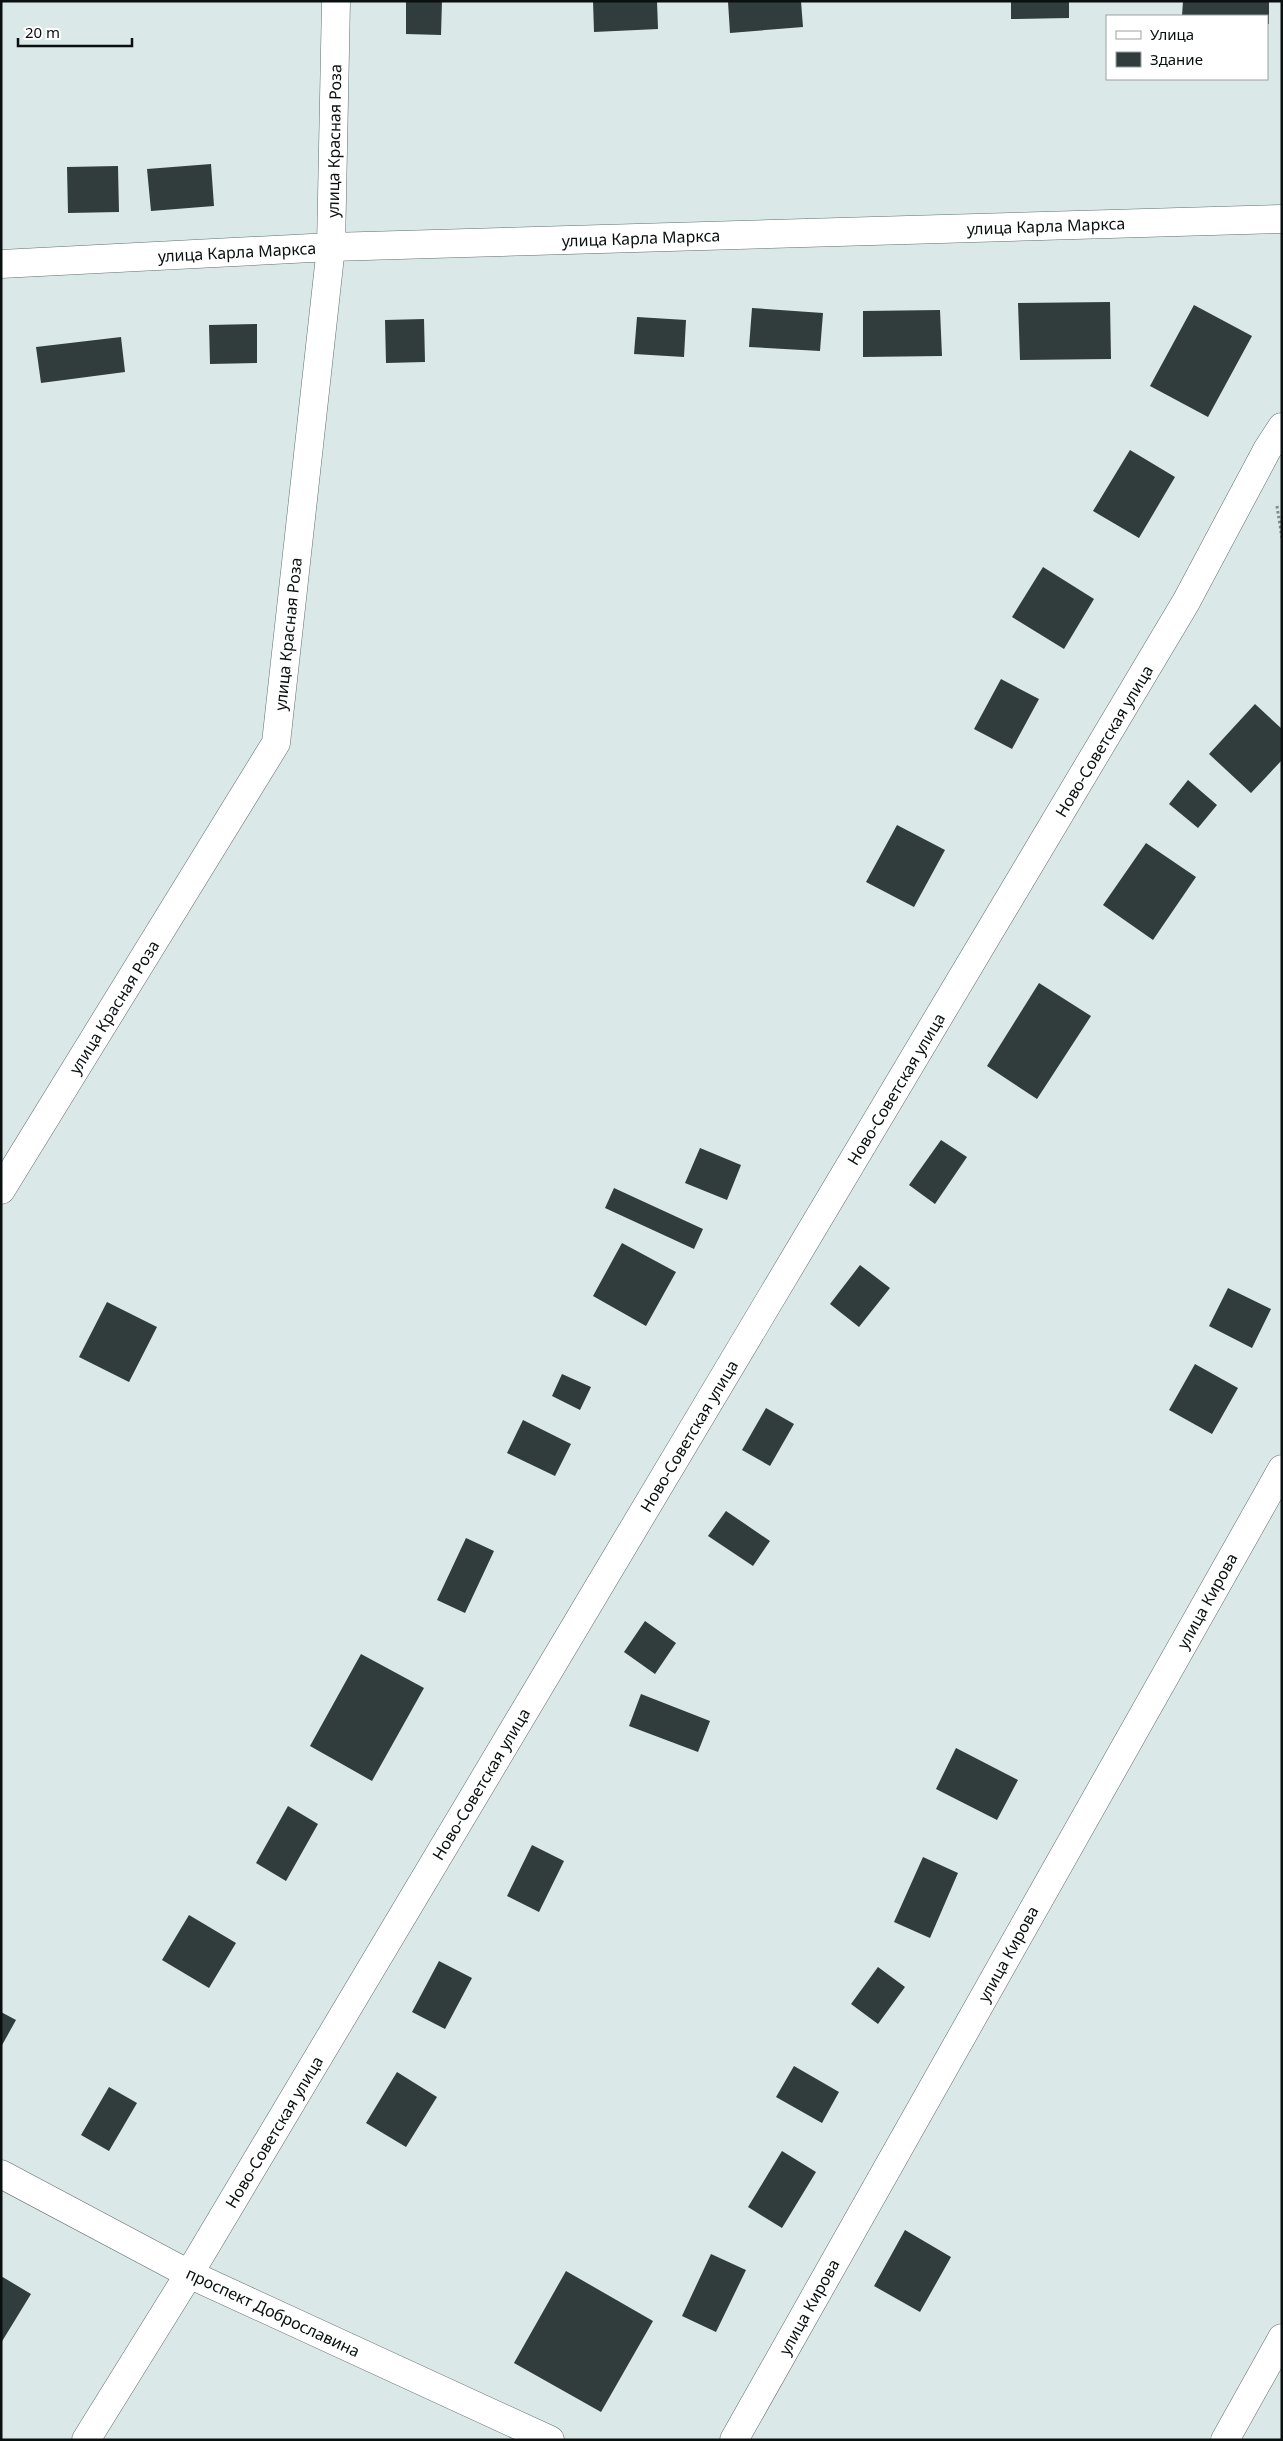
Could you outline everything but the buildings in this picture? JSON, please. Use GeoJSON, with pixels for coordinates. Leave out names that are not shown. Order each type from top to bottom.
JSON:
{"type":"FeatureCollection","features":[{"type":"Feature","properties":{"kind":"street","name":"улица Красная Роза"},"geometry":{"type":"LineString","coordinates":[[1,1190],[276,743],[332,247],[336,1]]}},
{"type":"Feature","properties":{"kind":"street","name":"улица Карла Маркса"},"geometry":{"type":"LineString","coordinates":[[1,264],[332,247],[1282,219]]}},
{"type":"Feature","properties":{"kind":"street","name":"Ново-Советская улица"},"geometry":{"type":"LineString","coordinates":[[86,2440],[189,2274],[1186,602],[1267,450],[1282,428]]}},
{"type":"Feature","properties":{"kind":"street","name":"улица Кирова"},"geometry":{"type":"LineString","coordinates":[[734,2440],[1282,1469]]}},
{"type":"Feature","properties":{"kind":"street","name":"проспект Доброславина"},"geometry":{"type":"LineString","coordinates":[[1,2174],[189,2274],[550,2440]]}},
{"type":"Feature","properties":{"kind":"street"},"geometry":{"type":"LineString","coordinates":[[1225,2440],[1282,2338]]}}]}
